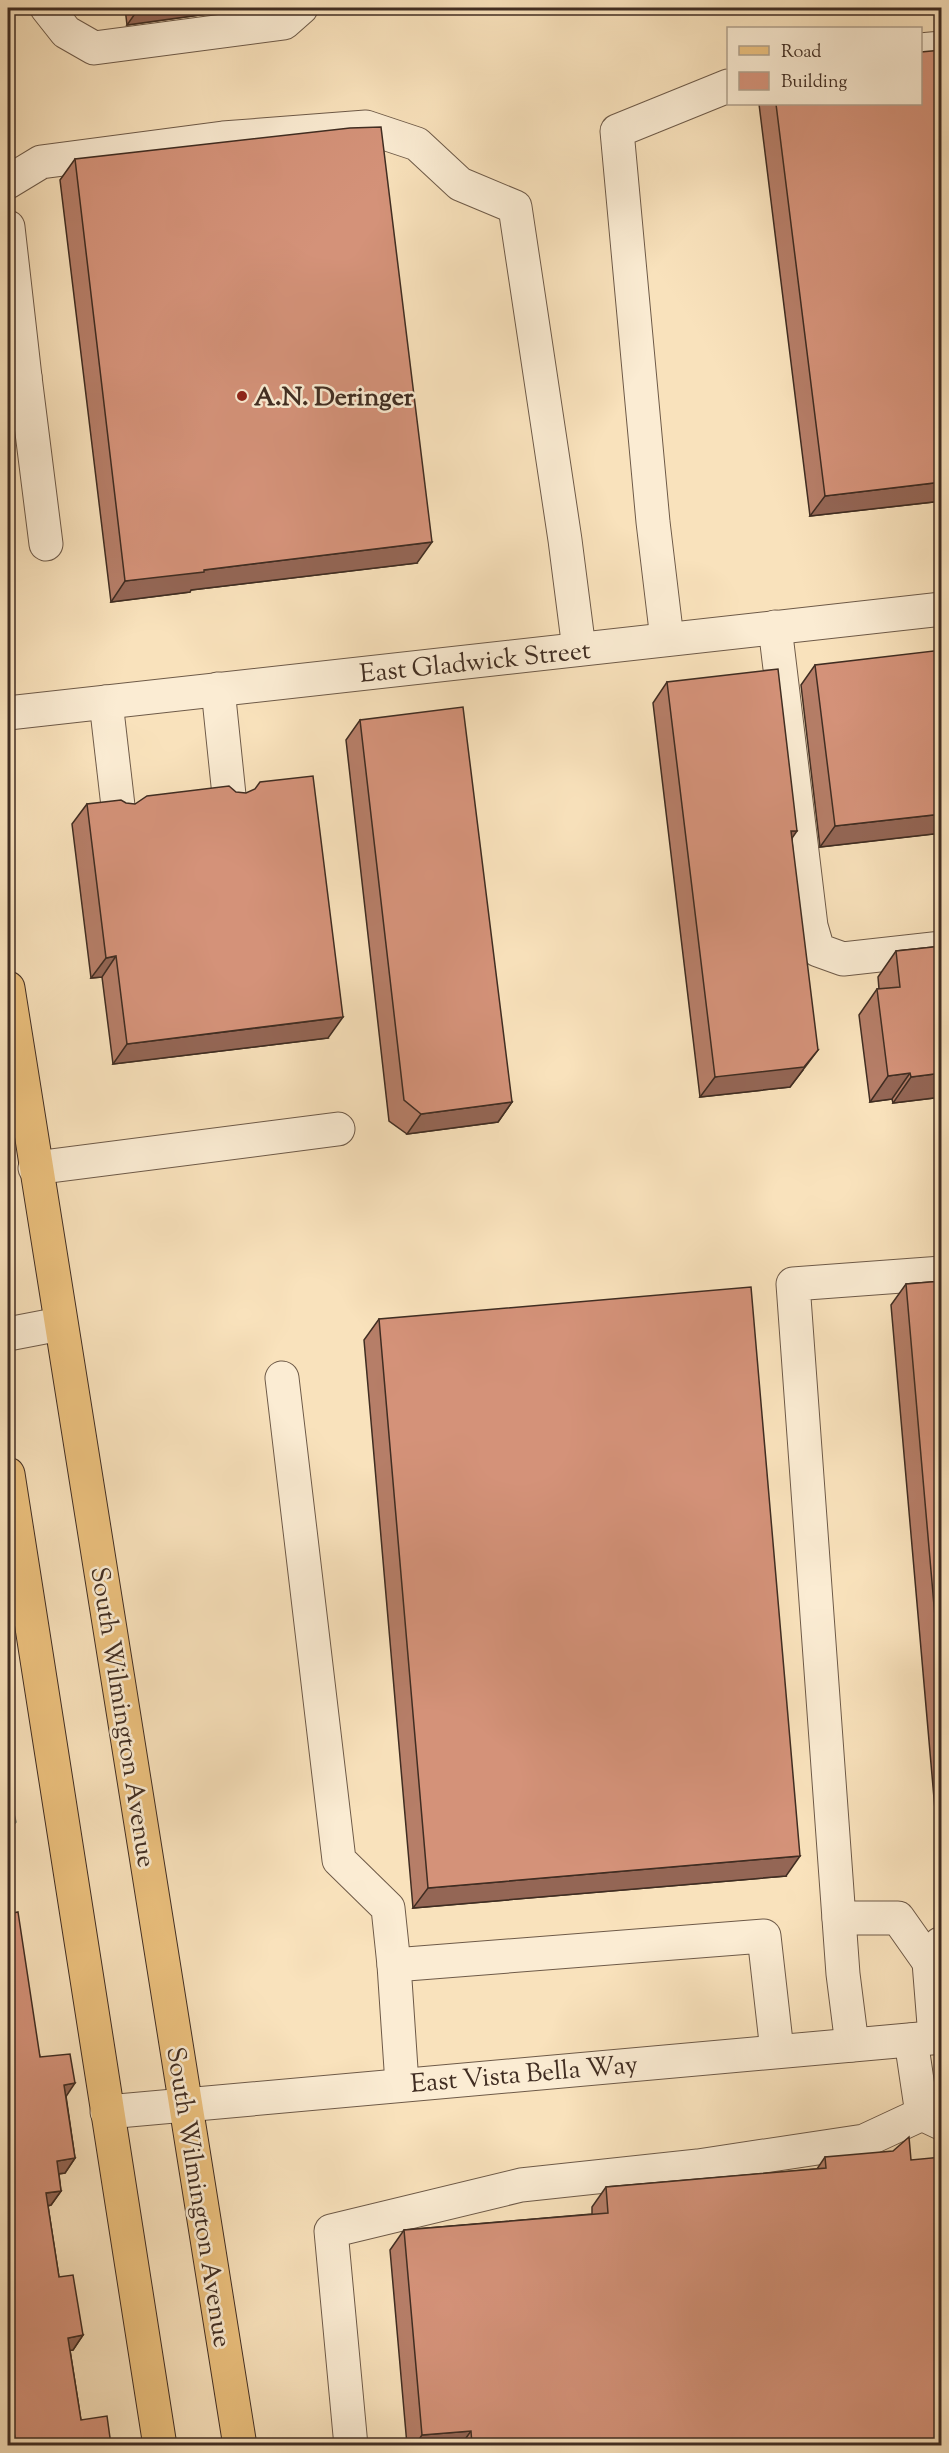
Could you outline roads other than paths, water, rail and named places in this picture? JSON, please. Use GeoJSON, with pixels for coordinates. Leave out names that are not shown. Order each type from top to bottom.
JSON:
{"type":"FeatureCollection","features":[{"type":"Feature","properties":{"kind":"main road","name":"South Wilmington Avenue"},"geometry":{"type":"LineString","coordinates":[[8,988],[240,2445]]}},
{"type":"Feature","properties":{"kind":"main road"},"geometry":{"type":"LineString","coordinates":[[8,1474],[106,2112],[160,2445]]}},
{"type":"Feature","properties":{"kind":"street"},"geometry":{"type":"LineString","coordinates":[[47,8],[66,32],[94,48],[284,23],[301,8]]}},
{"type":"Feature","properties":{"kind":"street"},"geometry":{"type":"LineString","coordinates":[[922,50],[942,48]]}},
{"type":"Feature","properties":{"kind":"street"},"geometry":{"type":"LineString","coordinates":[[667,639],[652,510],[617,130],[727,87]]}},
{"type":"Feature","properties":{"kind":"street"},"geometry":{"type":"LineString","coordinates":[[8,182],[41,162],[222,138],[366,127],[417,144],[460,184],[516,207],[566,540],[579,649]]}},
{"type":"Feature","properties":{"kind":"street"},"geometry":{"type":"LineString","coordinates":[[8,227],[16,378],[46,543]]}},
{"type":"Feature","properties":{"kind":"street","name":"East Gladwick Street"},"geometry":{"type":"LineString","coordinates":[[8,713],[942,609]]}},
{"type":"Feature","properties":{"kind":"street"},"geometry":{"type":"LineString","coordinates":[[775,627],[811,926],[818,950],[843,959],[942,948]]}},
{"type":"Feature","properties":{"kind":"street"},"geometry":{"type":"LineString","coordinates":[[218,690],[229,795]]}},
{"type":"Feature","properties":{"kind":"street"},"geometry":{"type":"LineString","coordinates":[[106,702],[118,806]]}},
{"type":"Feature","properties":{"kind":"street"},"geometry":{"type":"LineString","coordinates":[[35,1168],[338,1129]]}},
{"type":"Feature","properties":{"kind":"street"},"geometry":{"type":"LineString","coordinates":[[852,2045],[843,1974],[793,1284],[942,1273]]}},
{"type":"Feature","properties":{"kind":"street"},"geometry":{"type":"LineString","coordinates":[[8,1334],[60,1324]]}},
{"type":"Feature","properties":{"kind":"street"},"geometry":{"type":"LineString","coordinates":[[282,1378],[339,1860],[388,1908],[402,2084]]}},
{"type":"Feature","properties":{"kind":"street"},"geometry":{"type":"LineString","coordinates":[[351,2445],[331,2231],[521,2185],[698,2166],[864,2141],[932,2119],[929,2038],[935,1952],[898,1918],[839,1918]]}},
{"type":"Feature","properties":{"kind":"street"},"geometry":{"type":"LineString","coordinates":[[394,1965],[764,1936],[777,2051]]}},
{"type":"Feature","properties":{"kind":"street","name":"East Vista Bella Way"},"geometry":{"type":"LineString","coordinates":[[106,2112],[185,2103],[929,2038]]}},
{"type":"Feature","properties":{"kind":"place","name":"A.N. Deringer"},"geometry":{"type":"Point","coordinates":[242,396]}}]}
